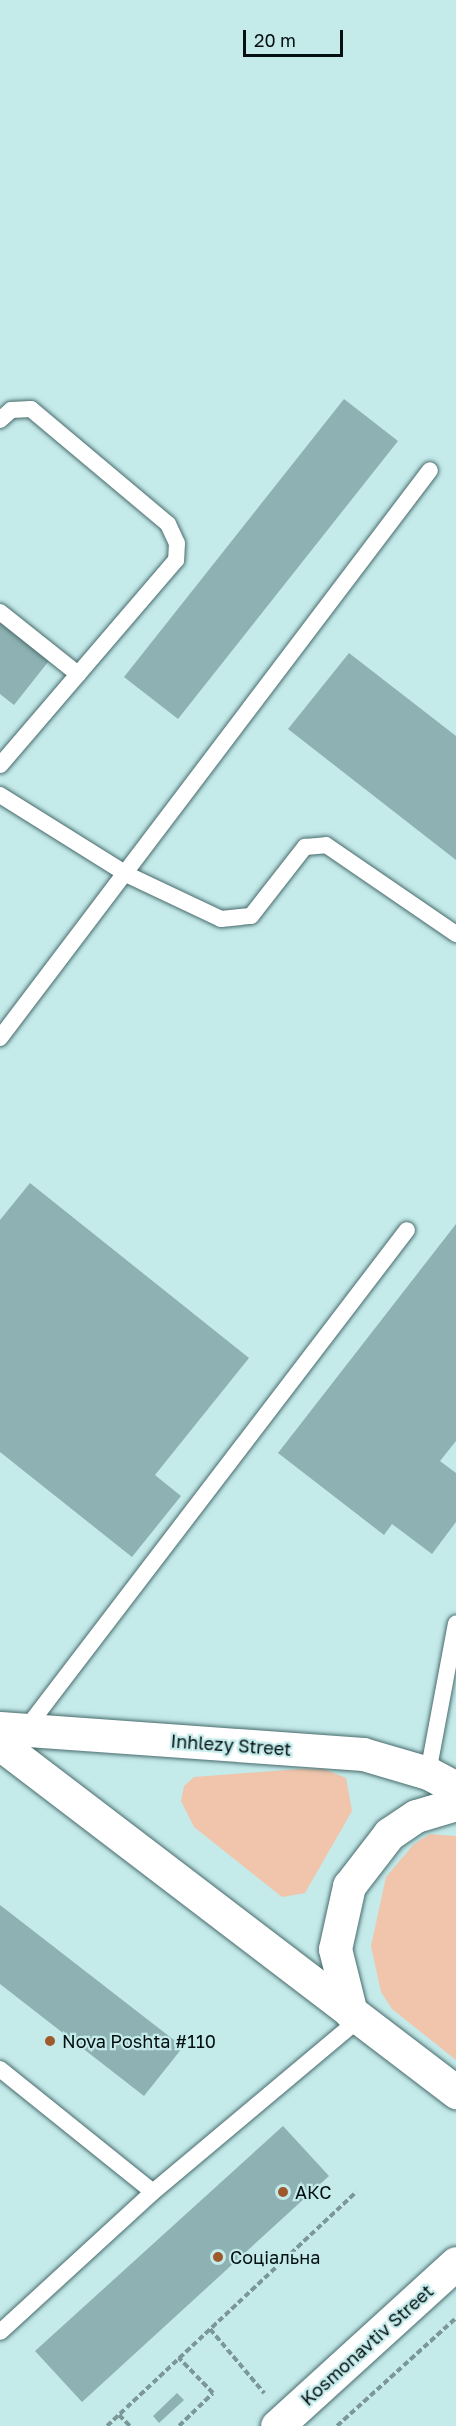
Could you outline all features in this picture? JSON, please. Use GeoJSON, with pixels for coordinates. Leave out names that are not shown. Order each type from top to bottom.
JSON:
{"type":"FeatureCollection","features":[{"type":"Feature","properties":{"kind":"main road","name":"Inhlezy Street"},"geometry":{"type":"LineString","coordinates":[[8,1734],[363,1754],[428,1773],[456,1788]]}},
{"type":"Feature","properties":{"kind":"main road"},"geometry":{"type":"LineString","coordinates":[[8,1734],[355,2016],[455,2094]]}},
{"type":"Feature","properties":{"kind":"main road"},"geometry":{"type":"LineString","coordinates":[[355,2016],[335,1949],[349,1886],[389,1834],[416,1816],[456,1804]]}},
{"type":"Feature","properties":{"kind":"main road","name":"Kosmonavtiv Street"},"geometry":{"type":"LineString","coordinates":[[281,2422],[456,2263]]}},
{"type":"Feature","properties":{"kind":"lane"},"geometry":{"type":"LineString","coordinates":[[0,420],[11,410],[31,409],[168,524],[177,543],[176,560],[0,765]]}},
{"type":"Feature","properties":{"kind":"lane"},"geometry":{"type":"LineString","coordinates":[[0,1038],[128,875],[430,470]]}},
{"type":"Feature","properties":{"kind":"lane"},"geometry":{"type":"LineString","coordinates":[[0,612],[78,674]]}},
{"type":"Feature","properties":{"kind":"lane"},"geometry":{"type":"LineString","coordinates":[[0,795],[128,875],[220,919],[239,921],[251,916],[305,847],[326,845],[456,934]]}},
{"type":"Feature","properties":{"kind":"lane"},"geometry":{"type":"LineString","coordinates":[[8,1734],[407,1230]]}},
{"type":"Feature","properties":{"kind":"lane"},"geometry":{"type":"LineString","coordinates":[[428,1773],[456,1624]]}},
{"type":"Feature","properties":{"kind":"lane"},"geometry":{"type":"LineString","coordinates":[[0,2332],[153,2192],[355,2016]]}},
{"type":"Feature","properties":{"kind":"lane"},"geometry":{"type":"LineString","coordinates":[[0,2069],[153,2192]]}},
{"type":"Feature","properties":{"kind":"path"},"geometry":{"type":"LineString","coordinates":[[107,2426],[356,2192]]}},
{"type":"Feature","properties":{"kind":"path"},"geometry":{"type":"LineString","coordinates":[[337,2426],[456,2318]]}},
{"type":"Feature","properties":{"kind":"path"},"geometry":{"type":"LineString","coordinates":[[210,2329],[281,2422]]}},
{"type":"Feature","properties":{"kind":"path"},"geometry":{"type":"LineString","coordinates":[[179,2358],[213,2393],[179,2426]]}},
{"type":"Feature","properties":{"kind":"path"},"geometry":{"type":"LineString","coordinates":[[119,2415],[130,2426]]}},
{"type":"Feature","properties":{"kind":"shaded area"},"geometry":{"type":"Polygon","coordinates":[[[324,1769],[346,1778],[352,1811],[305,1893],[282,1897],[194,1827],[181,1801],[184,1786],[194,1777],[324,1769]]]}},
{"type":"Feature","properties":{"kind":"shaded area"},"geometry":{"type":"Polygon","coordinates":[[[430,1834],[456,1836],[456,2060],[392,2009],[381,1992],[371,1946],[386,1877],[414,1844],[430,1834]]]}},
{"type":"Feature","properties":{"kind":"building"},"geometry":{"type":"Polygon","coordinates":[[[344,399],[398,441],[178,719],[124,677],[344,399]]]}},
{"type":"Feature","properties":{"kind":"building"},"geometry":{"type":"Polygon","coordinates":[[[0,615],[52,657],[14,705],[0,694],[0,615]]]}},
{"type":"Feature","properties":{"kind":"building"},"geometry":{"type":"Polygon","coordinates":[[[349,653],[456,736],[456,860],[288,729],[349,653]]]}},
{"type":"Feature","properties":{"kind":"building"},"geometry":{"type":"Polygon","coordinates":[[[30,1183],[249,1358],[155,1475],[181,1496],[132,1557],[0,1452],[0,1220],[30,1183]]]}},
{"type":"Feature","properties":{"kind":"building"},"geometry":{"type":"Polygon","coordinates":[[[456,1224],[456,1441],[440,1461],[456,1473],[456,1522],[432,1554],[392,1524],[384,1535],[278,1453],[456,1224]]]}},
{"type":"Feature","properties":{"kind":"building"},"geometry":{"type":"Polygon","coordinates":[[[0,1905],[183,2047],[144,2096],[0,1984],[0,1905]]]}},
{"type":"Feature","properties":{"kind":"building"},"geometry":{"type":"Polygon","coordinates":[[[283,2126],[329,2176],[82,2402],[35,2351],[283,2126]]]}},
{"type":"Feature","properties":{"kind":"building"},"geometry":{"type":"Polygon","coordinates":[[[177,2393],[184,2400],[159,2423],[153,2416],[177,2393]]]}},
{"type":"Feature","properties":{"kind":"place","name":"Nova Poshta #110"},"geometry":{"type":"Point","coordinates":[50,2041]}},
{"type":"Feature","properties":{"kind":"place","name":"АКС"},"geometry":{"type":"Point","coordinates":[283,2192]}},
{"type":"Feature","properties":{"kind":"place","name":"Соціальна"},"geometry":{"type":"Point","coordinates":[218,2257]}}]}
